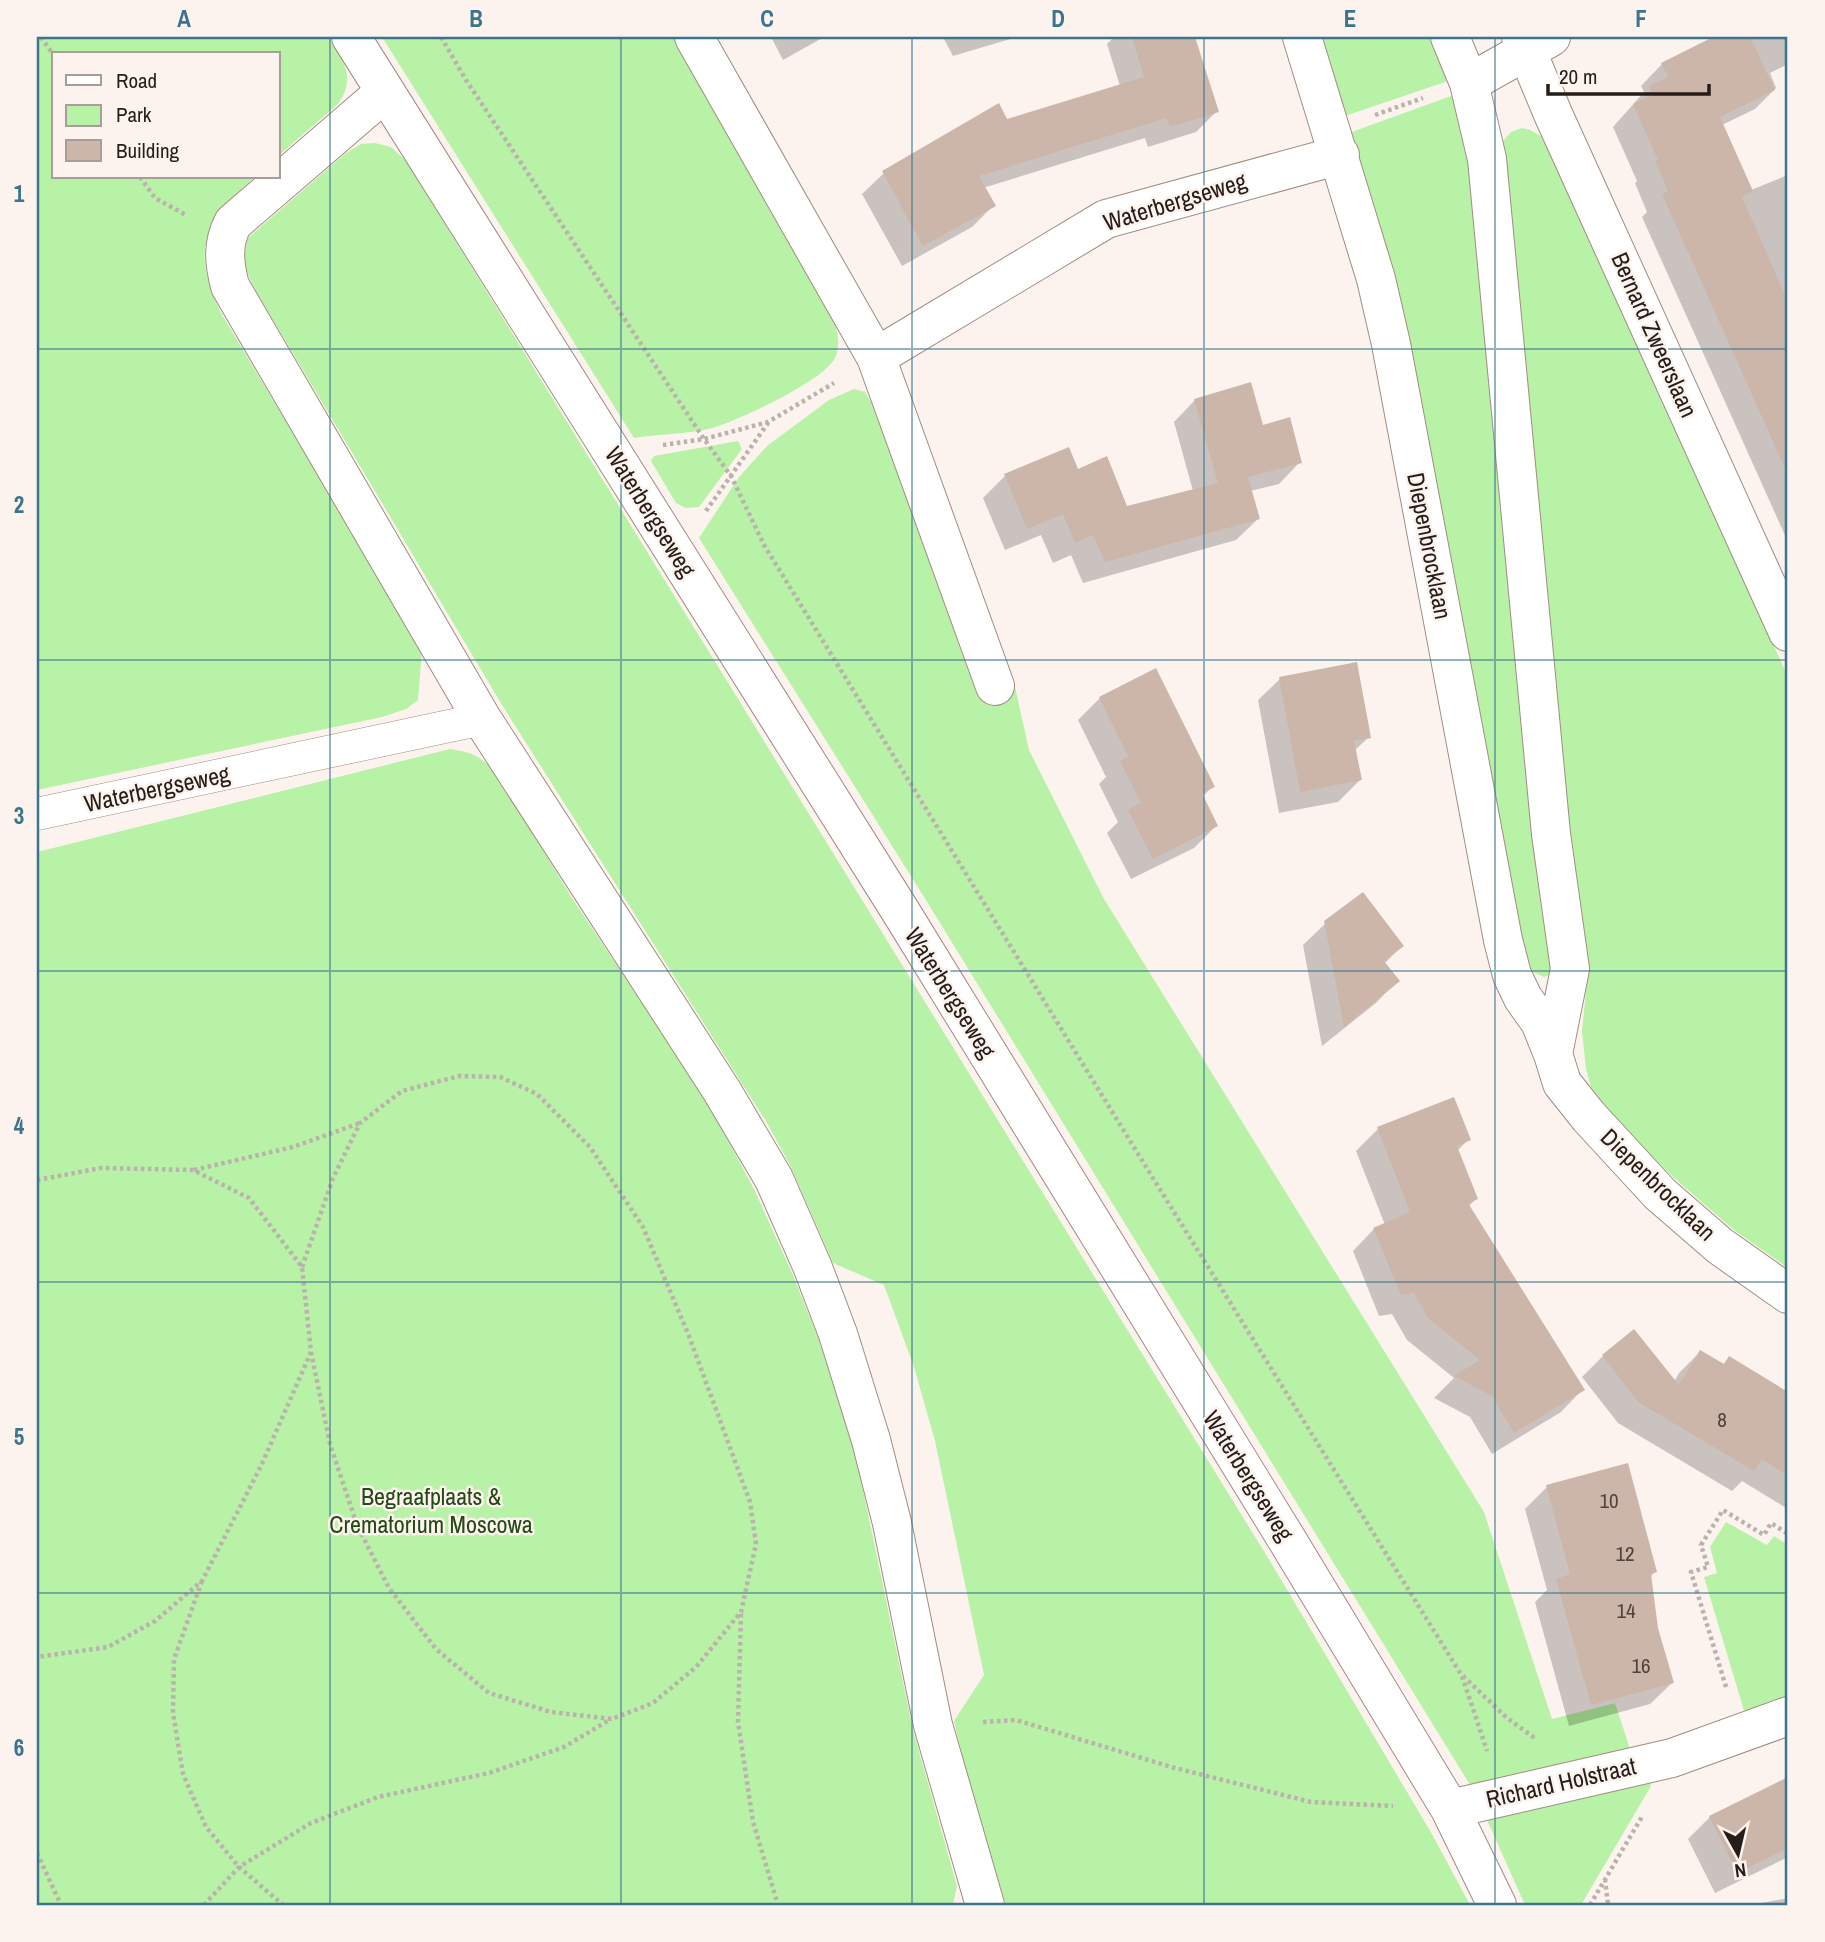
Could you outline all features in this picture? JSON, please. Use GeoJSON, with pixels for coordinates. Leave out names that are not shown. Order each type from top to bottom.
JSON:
{"type":"FeatureCollection","features":[{"type":"Feature","properties":{"kind":"street","name":"Waterbergseweg"},"geometry":{"type":"LineString","coordinates":[[352,37],[1071,1188],[1450,1809],[1497,1905]]}},
{"type":"Feature","properties":{"kind":"street"},"geometry":{"type":"LineString","coordinates":[[694,37],[876,357],[995,686]]}},
{"type":"Feature","properties":{"kind":"street","name":"Diepenbrocklaan"},"geometry":{"type":"LineString","coordinates":[[1302,37],[1376,279],[1391,344],[1503,940],[1512,975],[1523,998],[1540,1022],[1562,1083],[1589,1118],[1660,1194],[1720,1246],[1788,1294]]}},
{"type":"Feature","properties":{"kind":"street"},"geometry":{"type":"LineString","coordinates":[[1450,37],[1469,83],[1487,159],[1552,834],[1570,969],[1553,1054]]}},
{"type":"Feature","properties":{"kind":"street"},"geometry":{"type":"LineString","coordinates":[[1469,83],[1532,41]]}},
{"type":"Feature","properties":{"kind":"street","name":"Bernard Zweerslaan"},"geometry":{"type":"LineString","coordinates":[[1532,41],[1788,632]]}},
{"type":"Feature","properties":{"kind":"street"},"geometry":{"type":"LineString","coordinates":[[385,92],[233,223],[226,237],[225,268],[230,286],[482,719],[722,1091],[774,1178],[838,1334],[871,1440],[892,1523],[933,1726],[985,1905]]}},
{"type":"Feature","properties":{"kind":"street","name":"Waterbergseweg"},"geometry":{"type":"LineString","coordinates":[[876,357],[1106,219],[1340,155]]}},
{"type":"Feature","properties":{"kind":"street","name":"Richard Holstraat"},"geometry":{"type":"LineString","coordinates":[[1450,1809],[1672,1758],[1788,1716]]}},
{"type":"Feature","properties":{"kind":"lane","name":"Waterbergseweg"},"geometry":{"type":"LineString","coordinates":[[37,814],[482,719]]}},
{"type":"Feature","properties":{"kind":"path"},"geometry":{"type":"LineString","coordinates":[[41,37],[52,54]]}},
{"type":"Feature","properties":{"kind":"path"},"geometry":{"type":"LineString","coordinates":[[440,37],[731,476],[764,544],[1462,1676],[1504,1797]]}},
{"type":"Feature","properties":{"kind":"path"},"geometry":{"type":"LineString","coordinates":[[1365,118],[1430,96]]}},
{"type":"Feature","properties":{"kind":"path"},"geometry":{"type":"LineString","coordinates":[[141,178],[155,198],[226,237]]}},
{"type":"Feature","properties":{"kind":"path"},"geometry":{"type":"LineString","coordinates":[[613,453],[704,439],[768,422],[876,357]]}},
{"type":"Feature","properties":{"kind":"path"},"geometry":{"type":"LineString","coordinates":[[676,552],[768,422]]}},
{"type":"Feature","properties":{"kind":"path"},"geometry":{"type":"LineString","coordinates":[[37,1180],[101,1168],[193,1170],[293,1147],[360,1123],[402,1091],[459,1076],[500,1077],[537,1094],[590,1147],[643,1227],[689,1336],[750,1502],[755,1544],[741,1612],[737,1722],[753,1822],[778,1905]]}},
{"type":"Feature","properties":{"kind":"path"},"geometry":{"type":"LineString","coordinates":[[360,1123],[333,1178],[302,1267],[311,1352],[330,1444],[357,1525],[389,1588],[436,1649],[489,1693],[551,1712],[612,1719]]}},
{"type":"Feature","properties":{"kind":"path"},"geometry":{"type":"LineString","coordinates":[[193,1170],[249,1198],[302,1267]]}},
{"type":"Feature","properties":{"kind":"path"},"geometry":{"type":"LineString","coordinates":[[283,1905],[239,1867],[206,1827],[183,1774],[173,1713],[174,1659],[202,1581],[261,1466],[311,1352]]}},
{"type":"Feature","properties":{"kind":"path"},"geometry":{"type":"LineString","coordinates":[[1741,1734],[1692,1572],[1707,1567],[1701,1545],[1723,1510],[1763,1535],[1771,1523],[1788,1534]]}},
{"type":"Feature","properties":{"kind":"path"},"geometry":{"type":"LineString","coordinates":[[37,1657],[108,1647],[155,1621],[202,1581]]}},
{"type":"Feature","properties":{"kind":"path"},"geometry":{"type":"LineString","coordinates":[[204,1905],[239,1867],[311,1823],[378,1797],[489,1773],[552,1752],[612,1719],[653,1703],[696,1667],[741,1612]]}},
{"type":"Feature","properties":{"kind":"path"},"geometry":{"type":"LineString","coordinates":[[1462,1676],[1507,1718],[1537,1740]]}},
{"type":"Feature","properties":{"kind":"path"},"geometry":{"type":"LineString","coordinates":[[933,1726],[1016,1720],[1175,1768],[1311,1802],[1450,1809]]}},
{"type":"Feature","properties":{"kind":"path","name":"Richard Holstraat"},"geometry":{"type":"LineString","coordinates":[[1590,1905],[1654,1796],[1672,1758]]}},
{"type":"Feature","properties":{"kind":"path"},"geometry":{"type":"LineString","coordinates":[[37,1853],[61,1905]]}},
{"type":"Feature","properties":{"kind":"path"},"geometry":{"type":"LineString","coordinates":[[1605,1879],[1608,1905]]}},
{"type":"Feature","properties":{"kind":"green space"},"geometry":{"type":"Polygon","coordinates":[[[37,37],[329,37],[346,70],[343,96],[337,105],[280,154],[280,52],[52,52],[52,178],[254,178],[224,208],[207,238],[206,271],[211,290],[221,313],[422,650],[418,700],[406,709],[382,717],[37,790],[37,37]]]}},
{"type":"Feature","properties":{"kind":"green space"},"geometry":{"type":"Polygon","coordinates":[[[382,37],[681,37],[829,306],[838,338],[835,358],[827,368],[797,389],[738,418],[709,429],[634,438],[382,37]]]}},
{"type":"Feature","properties":{"kind":"green space"},"geometry":{"type":"Polygon","coordinates":[[[1317,37],[1431,37],[1448,79],[1345,116],[1317,37]]]}},
{"type":"Feature","properties":{"kind":"green space"},"geometry":{"type":"Polygon","coordinates":[[[1451,96],[1457,97],[1468,136],[1552,974],[1544,977],[1524,968],[1349,133],[1451,96]]]}},
{"type":"Feature","properties":{"kind":"green space"},"geometry":{"type":"Polygon","coordinates":[[[1522,128],[1544,138],[1788,677],[1788,1268],[1734,1230],[1674,1178],[1622,1127],[1591,1087],[1586,1069],[1582,1031],[1588,972],[1564,835],[1502,142],[1511,132],[1522,128]]]}},
{"type":"Feature","properties":{"kind":"green space"},"geometry":{"type":"Polygon","coordinates":[[[375,143],[391,147],[406,161],[1270,1561],[1432,1834],[1470,1905],[1006,1905],[967,1777],[954,1721],[984,1675],[935,1441],[914,1367],[884,1285],[833,1263],[791,1167],[767,1123],[502,705],[256,291],[247,271],[245,254],[248,238],[346,153],[361,144],[375,143]]]}},
{"type":"Feature","properties":{"kind":"green space"},"geometry":{"type":"Polygon","coordinates":[[[854,389],[865,392],[872,404],[980,688],[1013,678],[1029,750],[1104,899],[1484,1512],[1552,1719],[1615,1703],[1631,1752],[1475,1793],[924,897],[699,538],[739,477],[767,446],[829,400],[854,389]]]}},
{"type":"Feature","properties":{"kind":"green space"},"geometry":{"type":"Polygon","coordinates":[[[738,441],[742,449],[699,507],[686,508],[676,503],[651,461],[654,456],[738,441]]]}},
{"type":"Feature","properties":{"kind":"green space","name":"Begraafplaats & Crematorium Moscowa"},"geometry":{"type":"Polygon","coordinates":[[[450,749],[476,756],[496,773],[572,898],[707,1101],[754,1189],[793,1275],[820,1343],[854,1446],[913,1730],[957,1886],[953,1905],[37,1905],[37,852],[450,749]]]}},
{"type":"Feature","properties":{"kind":"green space"},"geometry":{"type":"Polygon","coordinates":[[[1726,1522],[1767,1545],[1774,1536],[1788,1545],[1788,1696],[1745,1714],[1704,1577],[1717,1573],[1710,1547],[1726,1522]]]}},
{"type":"Feature","properties":{"kind":"green space"},"geometry":{"type":"Polygon","coordinates":[[[1646,1773],[1651,1786],[1581,1905],[1525,1905],[1483,1811],[1646,1773]]]}},
{"type":"Feature","properties":{"kind":"building"},"geometry":{"type":"Polygon","coordinates":[[[1132,37],[1195,37],[1219,112],[1170,127],[1166,118],[979,176],[996,206],[923,246],[882,171],[999,103],[1007,119],[1144,77],[1132,37]]]}},
{"type":"Feature","properties":{"kind":"building"},"geometry":{"type":"Polygon","coordinates":[[[1713,37],[1750,37],[1775,90],[1720,117],[1753,191],[1742,197],[1788,302],[1788,475],[1662,194],[1668,191],[1655,161],[1658,160],[1633,104],[1653,94],[1649,86],[1668,77],[1661,63],[1713,37]]]}},
{"type":"Feature","properties":{"kind":"building"},"geometry":{"type":"Polygon","coordinates":[[[1251,382],[1263,425],[1290,417],[1302,463],[1248,477],[1260,519],[1105,562],[1093,535],[1075,543],[1063,514],[1027,529],[1004,474],[1069,447],[1078,469],[1107,456],[1127,506],[1218,483],[1194,399],[1251,382]]]}},
{"type":"Feature","properties":{"kind":"building"},"geometry":{"type":"Polygon","coordinates":[[[1357,662],[1371,738],[1354,741],[1362,780],[1300,792],[1279,677],[1357,662]]]}},
{"type":"Feature","properties":{"kind":"building"},"geometry":{"type":"Polygon","coordinates":[[[1156,668],[1215,787],[1202,793],[1218,826],[1153,859],[1128,810],[1141,803],[1120,761],[1128,756],[1099,697],[1156,668]]]}},
{"type":"Feature","properties":{"kind":"building"},"geometry":{"type":"Polygon","coordinates":[[[1363,892],[1404,946],[1384,961],[1400,981],[1344,1027],[1324,921],[1363,892]]]}},
{"type":"Feature","properties":{"kind":"building"},"geometry":{"type":"Polygon","coordinates":[[[1454,1097],[1471,1140],[1457,1146],[1478,1199],[1468,1203],[1585,1390],[1514,1433],[1492,1396],[1454,1376],[1480,1360],[1428,1318],[1414,1293],[1401,1295],[1373,1228],[1410,1212],[1377,1127],[1454,1097]]]}},
{"type":"Feature","properties":{"kind":"building"},"geometry":{"type":"Polygon","coordinates":[[[1634,1329],[1679,1385],[1700,1350],[1724,1364],[1729,1356],[1788,1392],[1788,1476],[1762,1459],[1754,1471],[1638,1402],[1602,1355],[1634,1329]]]}},
{"type":"Feature","properties":{"kind":"building"},"geometry":{"type":"Polygon","coordinates":[[[1628,1463],[1657,1572],[1651,1574],[1658,1628],[1674,1683],[1591,1705],[1556,1579],[1570,1574],[1546,1485],[1628,1463]]]}},
{"type":"Feature","properties":{"kind":"building"},"geometry":{"type":"Polygon","coordinates":[[[1788,1777],[1788,1848],[1737,1873],[1709,1816],[1788,1777]]]}}]}
